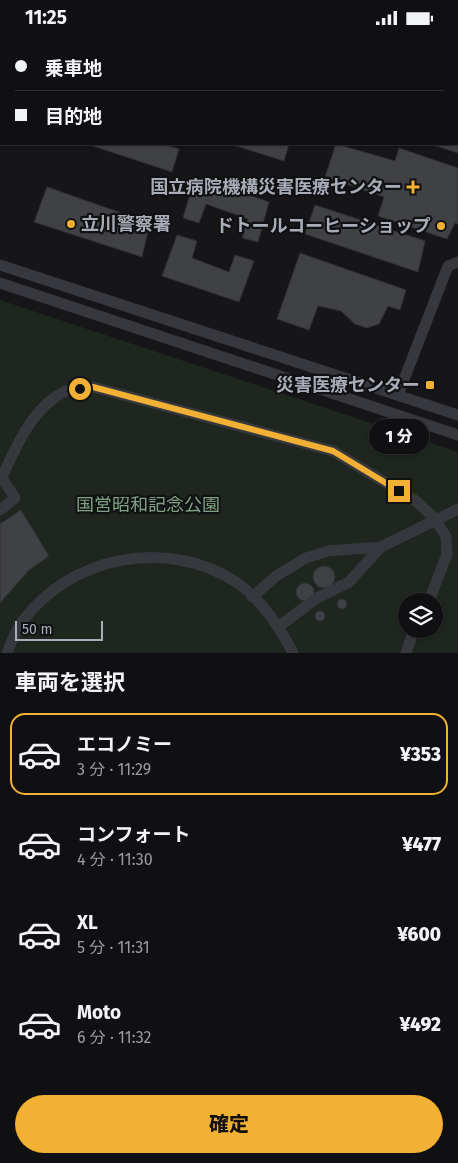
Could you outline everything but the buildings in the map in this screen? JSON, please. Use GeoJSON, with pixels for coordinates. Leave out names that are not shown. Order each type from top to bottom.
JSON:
{"type":"FeatureCollection","features":[{"type":"Feature","properties":{"kind":"street"},"geometry":{"type":"LineString","coordinates":[[398,395],[448,266],[458,262]]}},
{"type":"Feature","properties":{"kind":"street"},"geometry":{"type":"LineString","coordinates":[[0,265],[458,415]]}},
{"type":"Feature","properties":{"kind":"street"},"geometry":{"type":"LineString","coordinates":[[0,283],[458,435]]}},
{"type":"Feature","properties":{"kind":"street"},"geometry":{"type":"LineString","coordinates":[[0,510],[15,498],[1,476],[23,432],[45,406],[67,390],[93,387],[333,451],[416,501],[436,520],[446,537],[447,554],[432,593]]}},
{"type":"Feature","properties":{"kind":"street"},"geometry":{"type":"LineString","coordinates":[[252,597],[276,576],[306,558],[328,551],[381,547],[458,509]]}},
{"type":"Feature","properties":{"kind":"street"},"geometry":{"type":"LineString","coordinates":[[278,627],[317,598],[349,583],[381,547]]}},
{"type":"Feature","properties":{"kind":"street"},"geometry":{"type":"LineString","coordinates":[[6,653],[21,623],[48,593],[79,575],[124,559],[170,558],[192,562],[219,572],[238,583],[278,627],[293,653]]}},
{"type":"Feature","properties":{"kind":"street"},"geometry":{"type":"LineString","coordinates":[[406,653],[411,638]]}},
{"type":"Feature","properties":{"kind":"green space","name":"国営昭和記念公園"},"geometry":{"type":"Polygon","coordinates":[[[0,300],[458,452],[458,653],[0,653],[0,300]]]}},
{"type":"Feature","properties":{"kind":"place","name":"国立病院機構災害医療センター"},"geometry":{"type":"Point","coordinates":[413,187]}},
{"type":"Feature","properties":{"kind":"place","name":"立川警察署"},"geometry":{"type":"Point","coordinates":[71,224]}},
{"type":"Feature","properties":{"kind":"place","name":"ドトールコーヒーショップ"},"geometry":{"type":"Point","coordinates":[441,226]}},
{"type":"Feature","properties":{"kind":"place","name":"災害医療センター"},"geometry":{"type":"Point","coordinates":[430,385]}},
{"type":"Feature","properties":{"kind":"route"},"geometry":{"type":"LineString","coordinates":[[80,389],[93,387],[174,407],[333,451],[399,491]]}}]}
